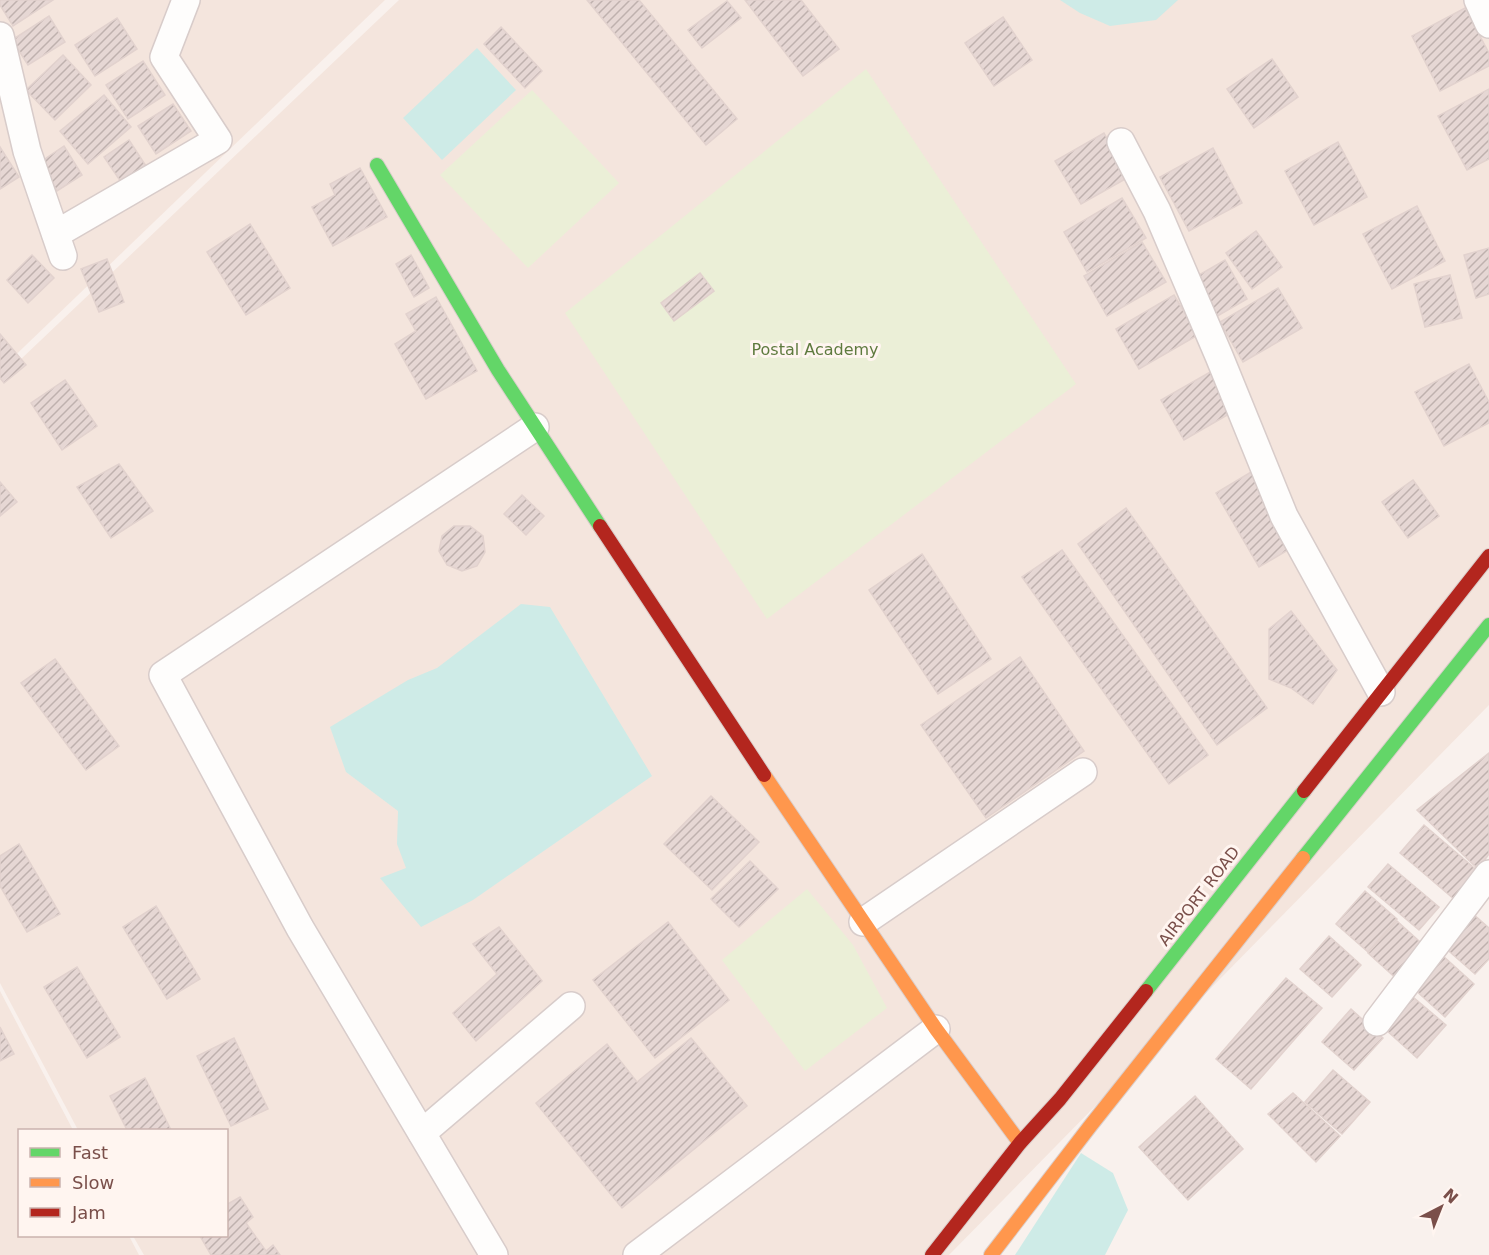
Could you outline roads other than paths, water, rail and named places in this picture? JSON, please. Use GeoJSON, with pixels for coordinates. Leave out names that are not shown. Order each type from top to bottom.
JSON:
{"type":"FeatureCollection","features":[{"type":"Feature","properties":{"kind":"main road"},"geometry":{"type":"LineString","coordinates":[[377,165],[492,360],[711,697],[936,1029],[1020,1143]]}},
{"type":"Feature","properties":{"kind":"main road","name":"AIRPORT ROAD"},"geometry":{"type":"LineString","coordinates":[[932,1255],[1020,1143],[1059,1099],[1489,556]]}},
{"type":"Feature","properties":{"kind":"main road"},"geometry":{"type":"LineString","coordinates":[[991,1255],[1091,1125],[1489,625]]}},
{"type":"Feature","properties":{"kind":"street"},"geometry":{"type":"LineString","coordinates":[[0,36],[27,151],[59,245],[218,140],[164,57],[186,0]]}},
{"type":"Feature","properties":{"kind":"street"},"geometry":{"type":"LineString","coordinates":[[1478,0],[1489,24]]}},
{"type":"Feature","properties":{"kind":"street"},"geometry":{"type":"LineString","coordinates":[[1121,142],[1156,211],[1219,356],[1284,516],[1381,692]]}},
{"type":"Feature","properties":{"kind":"street"},"geometry":{"type":"LineString","coordinates":[[494,1255],[300,928],[163,675],[535,427]]}},
{"type":"Feature","properties":{"kind":"street"},"geometry":{"type":"LineString","coordinates":[[863,922],[1083,772]]}},
{"type":"Feature","properties":{"kind":"street"},"geometry":{"type":"LineString","coordinates":[[1377,1022],[1489,874]]}},
{"type":"Feature","properties":{"kind":"street"},"geometry":{"type":"LineString","coordinates":[[422,1133],[572,1006]]}},
{"type":"Feature","properties":{"kind":"street"},"geometry":{"type":"LineString","coordinates":[[637,1255],[936,1029]]}},
{"type":"Feature","properties":{"kind":"water"},"geometry":{"type":"Polygon","coordinates":[[[1060,0],[1178,0],[1156,20],[1110,26],[1080,13],[1060,0]]]}},
{"type":"Feature","properties":{"kind":"water"},"geometry":{"type":"Polygon","coordinates":[[[477,48],[516,90],[442,160],[403,118],[477,48]]]}},
{"type":"Feature","properties":{"kind":"water"},"geometry":{"type":"Polygon","coordinates":[[[521,604],[550,607],[652,776],[473,900],[421,927],[380,878],[406,868],[397,844],[398,811],[346,772],[330,727],[408,680],[437,668],[521,604]]]}},
{"type":"Feature","properties":{"kind":"water"},"geometry":{"type":"Polygon","coordinates":[[[1081,1153],[1113,1173],[1128,1210],[1105,1255],[1015,1255],[1081,1153]]]}},
{"type":"Feature","properties":{"kind":"park label","name":"Postal Academy"},"geometry":{"type":"Point","coordinates":[815,349]}}]}
